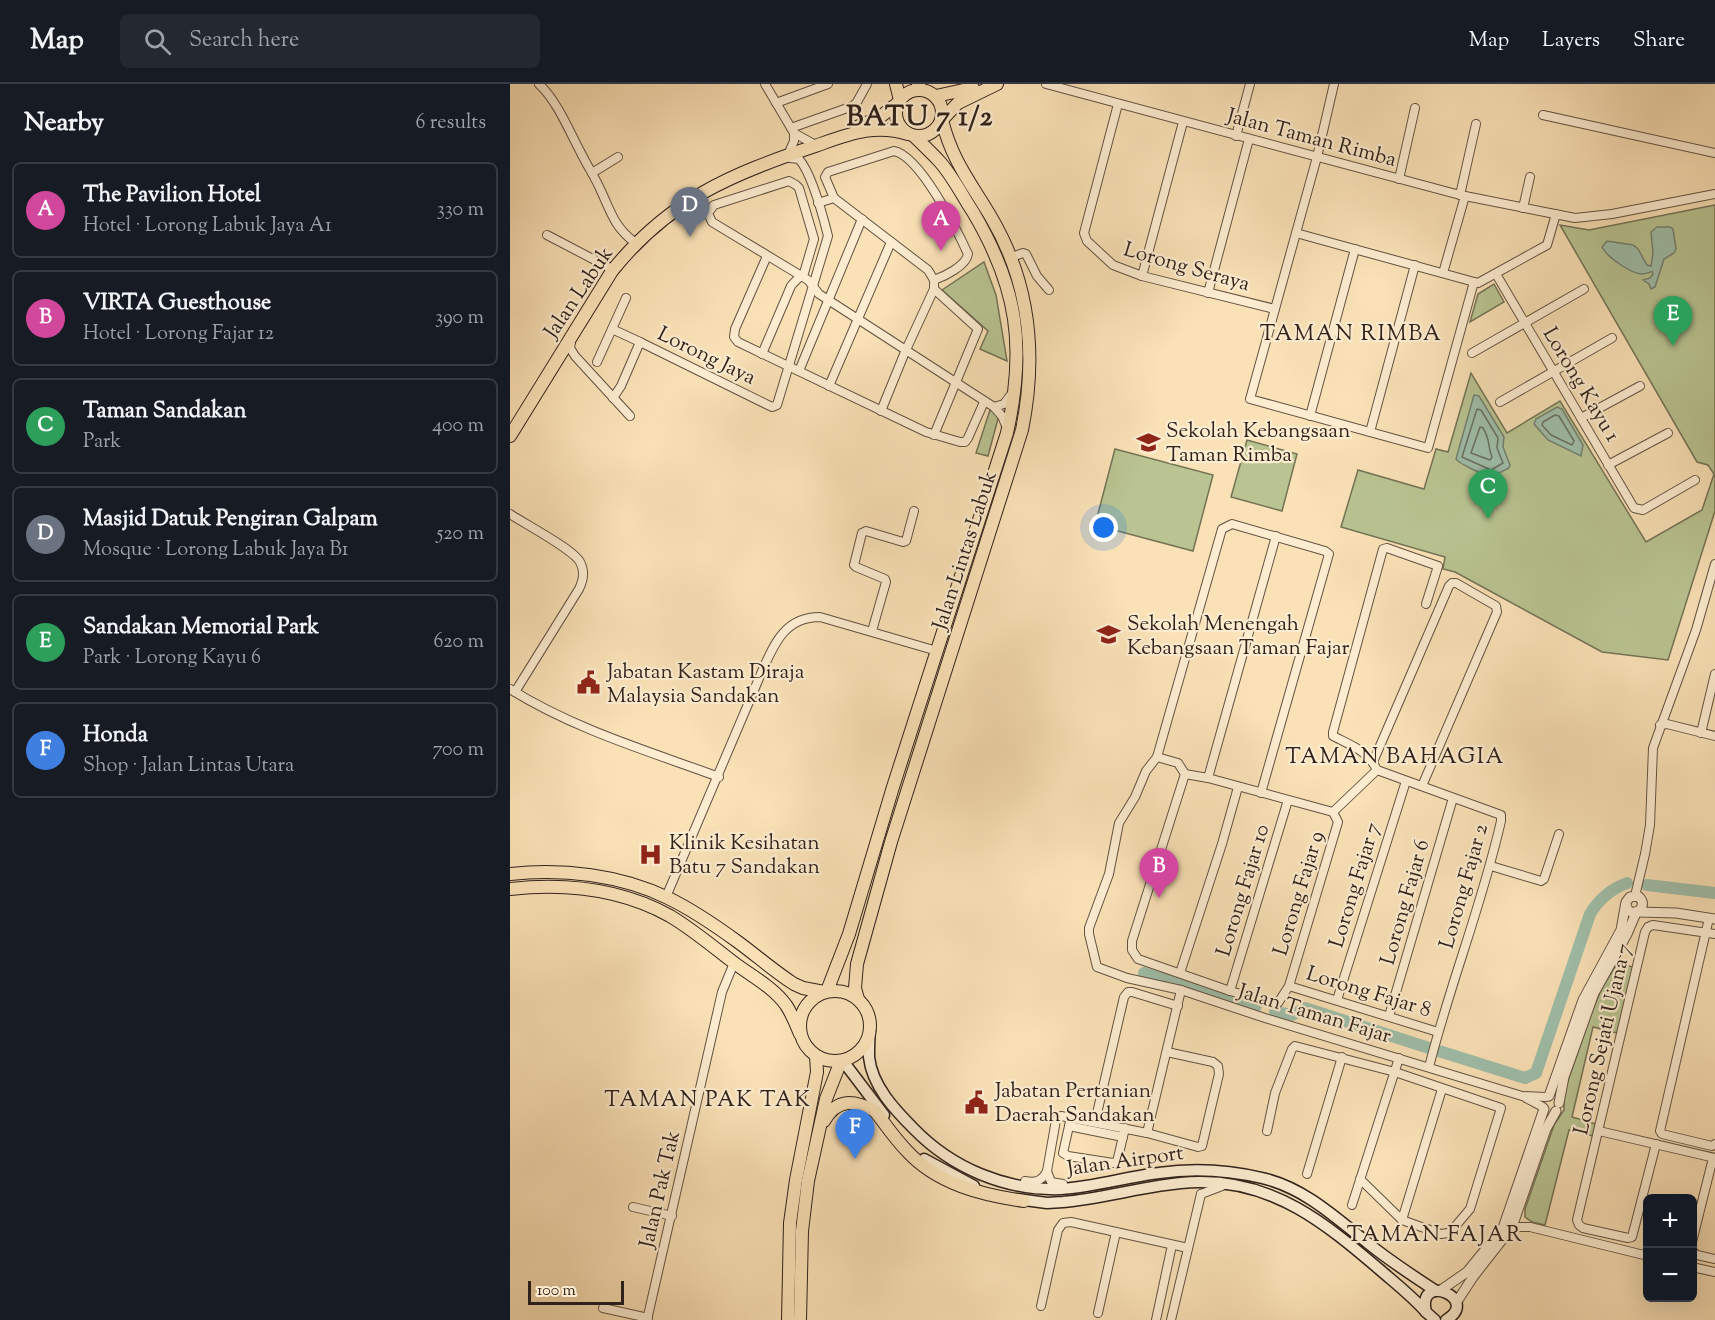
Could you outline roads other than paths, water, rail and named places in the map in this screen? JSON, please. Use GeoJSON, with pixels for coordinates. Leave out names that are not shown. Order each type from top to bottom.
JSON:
{"type":"FeatureCollection","features":[{"type":"Feature","properties":{"kind":"main road"},"geometry":{"type":"LineString","coordinates":[[896,84],[899,101],[896,116],[902,129],[911,135],[928,135],[934,132],[958,103],[997,84]]}},
{"type":"Feature","properties":{"kind":"main road"},"geometry":{"type":"LineString","coordinates":[[936,96],[976,86]]}},
{"type":"Feature","properties":{"kind":"main road"},"geometry":{"type":"LineString","coordinates":[[899,101],[920,87],[936,96],[942,108],[942,120]]}},
{"type":"Feature","properties":{"kind":"main road","name":"Jalan Labuk"},"geometry":{"type":"LineString","coordinates":[[510,428],[589,298],[633,241],[689,195],[709,183],[880,117],[899,101]]}},
{"type":"Feature","properties":{"kind":"main road","name":"Jalan Lintas Labuk"},"geometry":{"type":"LineString","coordinates":[[858,999],[855,988],[857,964],[891,842],[1019,441],[1027,406],[1030,368],[1029,335],[1025,302],[1012,257],[992,218],[955,159],[942,120]]}},
{"type":"Feature","properties":{"kind":"main road","name":"Jalan Labuk"},"geometry":{"type":"LineString","coordinates":[[510,436],[612,271],[643,236],[673,211],[729,178],[772,160],[837,139],[874,129],[895,130],[911,135]]}},
{"type":"Feature","properties":{"kind":"main road","name":"Jalan Lintas Labuk"},"geometry":{"type":"LineString","coordinates":[[825,991],[835,974],[849,934],[1007,433],[1016,387],[1017,348],[1013,310],[998,258],[942,164],[911,135]]}},
{"type":"Feature","properties":{"kind":"main road"},"geometry":{"type":"LineString","coordinates":[[510,874],[548,871],[599,877],[636,885],[666,897],[717,928],[794,984],[803,988],[839,990],[849,993],[865,1008],[870,1030],[867,1040],[861,1049],[842,1061],[826,1098],[819,1129],[804,1213],[800,1320]]}},
{"type":"Feature","properties":{"kind":"main road"},"geometry":{"type":"LineString","coordinates":[[510,889],[580,888],[609,893],[637,901],[676,920],[784,1003],[806,1046],[816,1056],[842,1061]]}},
{"type":"Feature","properties":{"kind":"main road"},"geometry":{"type":"LineString","coordinates":[[800,1034],[799,1023],[807,1004],[825,991]]}},
{"type":"Feature","properties":{"kind":"main road","name":"Jalan Airport"},"geometry":{"type":"LineString","coordinates":[[870,1030],[869,1059],[890,1105],[920,1136],[968,1169],[1007,1183],[1033,1188],[1079,1187],[1186,1170],[1211,1170],[1249,1175],[1283,1184],[1316,1203],[1377,1250],[1439,1290],[1451,1294],[1456,1306]]}},
{"type":"Feature","properties":{"kind":"main road"},"geometry":{"type":"LineString","coordinates":[[788,1320],[790,1223],[817,1072],[816,1056]]}},
{"type":"Feature","properties":{"kind":"main road","name":"Jalan Airport"},"geometry":{"type":"LineString","coordinates":[[842,1061],[898,1134],[919,1155],[934,1166],[974,1186],[1024,1201],[1047,1203],[1197,1182],[1227,1184],[1273,1195],[1330,1228],[1409,1294],[1432,1318]]}},
{"type":"Feature","properties":{"kind":"main road"},"geometry":{"type":"LineString","coordinates":[[819,1129],[831,1109],[850,1102],[859,1104],[875,1111],[908,1152],[946,1180],[991,1196],[1024,1201]]}},
{"type":"Feature","properties":{"kind":"main road"},"geometry":{"type":"LineString","coordinates":[[1432,1318],[1425,1302],[1428,1297],[1439,1290]]}},
{"type":"Feature","properties":{"kind":"main road"},"geometry":{"type":"LineString","coordinates":[[1446,1320],[1452,1315],[1456,1306]]}},
{"type":"Feature","properties":{"kind":"main road"},"geometry":{"type":"LineString","coordinates":[[1456,1306],[1461,1320]]}},
{"type":"Feature","properties":{"kind":"street"},"geometry":{"type":"LineString","coordinates":[[539,84],[572,133],[611,216],[622,232],[633,241]]}},
{"type":"Feature","properties":{"kind":"street"},"geometry":{"type":"LineString","coordinates":[[765,84],[792,130],[794,141],[790,150]]}},
{"type":"Feature","properties":{"kind":"street"},"geometry":{"type":"LineString","coordinates":[[776,103],[828,84]]}},
{"type":"Feature","properties":{"kind":"street"},"geometry":{"type":"LineString","coordinates":[[792,130],[853,106],[867,84]]}},
{"type":"Feature","properties":{"kind":"street","name":"Jalan Taman Rimba"},"geometry":{"type":"LineString","coordinates":[[1046,84],[1399,179],[1462,195],[1556,214],[1588,218],[1715,194]]}},
{"type":"Feature","properties":{"kind":"street"},"geometry":{"type":"LineString","coordinates":[[1236,136],[1250,84]]}},
{"type":"Feature","properties":{"kind":"street","name":"Lorong Seraya"},"geometry":{"type":"LineString","coordinates":[[1119,105],[1083,233],[1087,241],[1113,265],[1142,276],[1275,309],[1317,157],[1334,84]]}},
{"type":"Feature","properties":{"kind":"street"},"geometry":{"type":"LineString","coordinates":[[1399,179],[1415,108]]}},
{"type":"Feature","properties":{"kind":"street"},"geometry":{"type":"LineString","coordinates":[[1543,115],[1715,153]]}},
{"type":"Feature","properties":{"kind":"street"},"geometry":{"type":"LineString","coordinates":[[1142,276],[1183,122]]}},
{"type":"Feature","properties":{"kind":"street"},"geometry":{"type":"LineString","coordinates":[[1443,273],[1476,124]]}},
{"type":"Feature","properties":{"kind":"street"},"geometry":{"type":"LineString","coordinates":[[792,130],[812,142]]}},
{"type":"Feature","properties":{"kind":"street"},"geometry":{"type":"LineString","coordinates":[[805,167],[811,151],[837,139]]}},
{"type":"Feature","properties":{"kind":"street"},"geometry":{"type":"LineString","coordinates":[[1208,293],[1249,139]]}},
{"type":"Feature","properties":{"kind":"street"},"geometry":{"type":"LineString","coordinates":[[882,411],[905,352],[934,289],[934,280],[928,270],[834,198],[825,177],[827,173],[894,151],[900,152],[916,165],[954,225],[968,254],[965,262],[942,278],[934,280]]}},
{"type":"Feature","properties":{"kind":"street"},"geometry":{"type":"LineString","coordinates":[[592,173],[618,157]]}},
{"type":"Feature","properties":{"kind":"street"},"geometry":{"type":"LineString","coordinates":[[772,160],[796,157],[805,167],[828,236],[788,366]]}},
{"type":"Feature","properties":{"kind":"street"},"geometry":{"type":"LineString","coordinates":[[1523,208],[1530,177]]}},
{"type":"Feature","properties":{"kind":"street"},"geometry":{"type":"LineString","coordinates":[[762,354],[791,286],[801,276],[804,273],[814,239],[799,189],[793,182],[786,181],[716,205],[708,213],[712,222],[767,256],[801,276],[808,280],[819,294],[954,384],[994,407],[1002,416],[1007,433]]}},
{"type":"Feature","properties":{"kind":"street"},"geometry":{"type":"LineString","coordinates":[[818,203],[834,198]]}},
{"type":"Feature","properties":{"kind":"street"},"geometry":{"type":"LineString","coordinates":[[1296,233],[1474,282],[1482,282],[1547,245],[1556,214]]}},
{"type":"Feature","properties":{"kind":"street"},"geometry":{"type":"LineString","coordinates":[[799,371],[862,219]]}},
{"type":"Feature","properties":{"kind":"street"},"geometry":{"type":"LineString","coordinates":[[547,235],[610,268]]}},
{"type":"Feature","properties":{"kind":"street"},"geometry":{"type":"LineString","coordinates":[[829,386],[891,242]]}},
{"type":"Feature","properties":{"kind":"street"},"geometry":{"type":"LineString","coordinates":[[1310,416],[1355,249]]}},
{"type":"Feature","properties":{"kind":"street"},"geometry":{"type":"LineString","coordinates":[[1012,257],[1026,254],[1036,276],[1049,290]]}},
{"type":"Feature","properties":{"kind":"street"},"geometry":{"type":"LineString","coordinates":[[767,256],[735,329],[734,337],[738,342],[934,435],[960,442],[965,442],[984,402]]}},
{"type":"Feature","properties":{"kind":"street"},"geometry":{"type":"LineString","coordinates":[[1370,432],[1415,266]]}},
{"type":"Feature","properties":{"kind":"street","name":"Lorong Kayu 1"},"geometry":{"type":"LineString","coordinates":[[1497,274],[1634,508],[1638,511],[1643,510],[1695,480]]}},
{"type":"Feature","properties":{"kind":"street"},"geometry":{"type":"LineString","coordinates":[[1275,309],[1250,399],[1428,448],[1474,282]]}},
{"type":"Feature","properties":{"kind":"street"},"geometry":{"type":"LineString","coordinates":[[934,289],[978,329],[934,435]]}},
{"type":"Feature","properties":{"kind":"street"},"geometry":{"type":"LineString","coordinates":[[1472,353],[1584,290]]}},
{"type":"Feature","properties":{"kind":"street"},"geometry":{"type":"LineString","coordinates":[[597,362],[626,298]]}},
{"type":"Feature","properties":{"kind":"street"},"geometry":{"type":"LineString","coordinates":[[612,329],[640,342]]}},
{"type":"Feature","properties":{"kind":"street"},"geometry":{"type":"LineString","coordinates":[[572,334],[570,348],[578,360],[630,416]]}},
{"type":"Feature","properties":{"kind":"street"},"geometry":{"type":"LineString","coordinates":[[1500,402],[1612,338]]}},
{"type":"Feature","properties":{"kind":"street","name":"Lorong Jaya"},"geometry":{"type":"LineString","coordinates":[[613,398],[621,386],[640,342],[772,407],[778,404],[788,366]]}},
{"type":"Feature","properties":{"kind":"street"},"geometry":{"type":"LineString","coordinates":[[552,368],[566,358],[578,360]]}},
{"type":"Feature","properties":{"kind":"street"},"geometry":{"type":"LineString","coordinates":[[1581,418],[1640,386]]}},
{"type":"Feature","properties":{"kind":"street"},"geometry":{"type":"LineString","coordinates":[[994,407],[1004,404],[1016,387]]}},
{"type":"Feature","properties":{"kind":"street"},"geometry":{"type":"LineString","coordinates":[[1608,465],[1668,433]]}},
{"type":"Feature","properties":{"kind":"street"},"geometry":{"type":"LineString","coordinates":[[872,631],[886,582],[885,579],[854,565],[862,533],[866,531],[906,541],[914,511]]}},
{"type":"Feature","properties":{"kind":"street"},"geometry":{"type":"LineString","coordinates":[[510,514],[572,553],[580,563],[583,575],[579,590],[512,690],[586,728],[718,777]]}},
{"type":"Feature","properties":{"kind":"street"},"geometry":{"type":"LineString","coordinates":[[1261,793],[1329,554],[1232,524],[1222,529],[1156,757],[1178,763],[1185,774],[1208,778],[1238,787],[1333,812],[1375,766],[1452,583],[1496,606],[1497,609],[1422,786]]}},
{"type":"Feature","properties":{"kind":"street"},"geometry":{"type":"LineString","coordinates":[[1208,778],[1276,536]]}},
{"type":"Feature","properties":{"kind":"street","name":"Lorong Fajar 2"},"geometry":{"type":"LineString","coordinates":[[1426,604],[1438,566],[1387,548],[1381,553],[1333,736],[1363,750],[1375,766],[1406,781],[1501,815],[1502,821],[1491,866],[1429,1067]]}},
{"type":"Feature","properties":{"kind":"street"},"geometry":{"type":"LineString","coordinates":[[1509,1233],[1546,1128],[1558,1107],[1564,1077],[1594,993],[1637,912],[1643,905],[1637,897],[1650,825],[1652,757],[1656,738],[1696,630],[1715,564]]}},
{"type":"Feature","properties":{"kind":"street"},"geometry":{"type":"LineString","coordinates":[[666,897],[763,669],[781,633],[810,617],[829,619],[937,651]]}},
{"type":"Feature","properties":{"kind":"street"},"geometry":{"type":"LineString","coordinates":[[1701,733],[1715,674]]}},
{"type":"Feature","properties":{"kind":"street"},"geometry":{"type":"LineString","coordinates":[[1668,706],[1669,716],[1674,726]]}},
{"type":"Feature","properties":{"kind":"street"},"geometry":{"type":"LineString","coordinates":[[1660,725],[1715,736]]}},
{"type":"Feature","properties":{"kind":"street"},"geometry":{"type":"LineString","coordinates":[[1656,738],[1666,728],[1674,726]]}},
{"type":"Feature","properties":{"kind":"street","name":"Jalan Taman Fajar"},"geometry":{"type":"LineString","coordinates":[[1156,757],[1146,771],[1135,797],[1119,823],[1109,874],[1090,923],[1089,934],[1097,967],[1127,978],[1181,990],[1264,1018],[1545,1102]]}},
{"type":"Feature","properties":{"kind":"street"},"geometry":{"type":"LineString","coordinates":[[1185,774],[1132,940],[1132,951],[1138,959],[1269,1002],[1278,1003],[1289,986]]}},
{"type":"Feature","properties":{"kind":"street","name":"Lorong Fajar 7"},"geometry":{"type":"LineString","coordinates":[[1337,1000],[1406,781]]}},
{"type":"Feature","properties":{"kind":"street"},"geometry":{"type":"LineString","coordinates":[[1180,973],[1238,787]]}},
{"type":"Feature","properties":{"kind":"street","name":"Lorong Fajar 6"},"geometry":{"type":"LineString","coordinates":[[1389,1016],[1453,798]]}},
{"type":"Feature","properties":{"kind":"street","name":"Lorong Fajar 10"},"geometry":{"type":"LineString","coordinates":[[1230,991],[1288,800]]}},
{"type":"Feature","properties":{"kind":"street","name":"Lorong Fajar 9"},"geometry":{"type":"LineString","coordinates":[[1289,986],[1338,822],[1333,812]]}},
{"type":"Feature","properties":{"kind":"street"},"geometry":{"type":"LineString","coordinates":[[1491,866],[1540,881],[1544,879],[1559,834]]}},
{"type":"Feature","properties":{"kind":"street"},"geometry":{"type":"LineString","coordinates":[[1439,1290],[1467,1272],[1503,1228],[1545,1102],[1583,1000],[1621,930],[1628,899],[1637,897],[1677,913]]}},
{"type":"Feature","properties":{"kind":"street"},"geometry":{"type":"LineString","coordinates":[[1626,905],[1630,912],[1677,913],[1712,918],[1706,933],[1660,1132],[1715,1145]]}},
{"type":"Feature","properties":{"kind":"street","name":"Lorong Sejati Ujana 7"},"geometry":{"type":"LineString","coordinates":[[1656,1144],[1632,1237],[1583,1228],[1579,1225],[1577,1220],[1645,932],[1653,925],[1715,934]]}},
{"type":"Feature","properties":{"kind":"street","name":"Jalan Pak Tak"},"geometry":{"type":"LineString","coordinates":[[647,1319],[722,992],[734,963]]}},
{"type":"Feature","properties":{"kind":"street","name":"Lorong Fajar 8"},"geometry":{"type":"LineString","coordinates":[[1289,986],[1438,1032]]}},
{"type":"Feature","properties":{"kind":"street"},"geometry":{"type":"LineString","coordinates":[[1147,1133],[1181,990]]}},
{"type":"Feature","properties":{"kind":"street"},"geometry":{"type":"LineString","coordinates":[[1095,1122],[1124,997],[1128,992],[1132,992],[1178,1006]]}},
{"type":"Feature","properties":{"kind":"street"},"geometry":{"type":"LineString","coordinates":[[1264,1018],[1269,1002]]}},
{"type":"Feature","properties":{"kind":"street"},"geometry":{"type":"LineString","coordinates":[[1267,1131],[1275,1093],[1295,1046],[1395,1072],[1498,1106],[1501,1111],[1470,1209],[1448,1233],[1442,1234],[1402,1220],[1360,1179]]}},
{"type":"Feature","properties":{"kind":"street"},"geometry":{"type":"LineString","coordinates":[[1069,1126],[1124,1133],[1147,1133],[1198,1147],[1203,1143],[1219,1074],[1218,1066],[1213,1062],[1167,1052]]}},
{"type":"Feature","properties":{"kind":"street"},"geometry":{"type":"LineString","coordinates":[[1307,1174],[1342,1057]]}},
{"type":"Feature","properties":{"kind":"street"},"geometry":{"type":"LineString","coordinates":[[1352,1205],[1399,1058]]}},
{"type":"Feature","properties":{"kind":"street"},"geometry":{"type":"LineString","coordinates":[[1402,1220],[1442,1089]]}},
{"type":"Feature","properties":{"kind":"street"},"geometry":{"type":"LineString","coordinates":[[1545,1102],[1557,1098],[1558,1107]]}},
{"type":"Feature","properties":{"kind":"street"},"geometry":{"type":"LineString","coordinates":[[1545,1102],[1551,1113],[1558,1107]]}},
{"type":"Feature","properties":{"kind":"street"},"geometry":{"type":"LineString","coordinates":[[934,1147],[966,1164],[1018,1180],[1036,1182],[1043,1178],[1047,1171],[1056,1120],[1060,1116],[1095,1122],[1124,1133]]}},
{"type":"Feature","properties":{"kind":"street"},"geometry":{"type":"LineString","coordinates":[[1071,1117],[1063,1153],[1068,1156],[1113,1163],[1119,1157],[1124,1133]]}},
{"type":"Feature","properties":{"kind":"street"},"geometry":{"type":"LineString","coordinates":[[1599,1131],[1714,1158],[1697,1223]]}},
{"type":"Feature","properties":{"kind":"street"},"geometry":{"type":"LineString","coordinates":[[1047,1171],[1051,1182],[1060,1184],[1130,1178]]}},
{"type":"Feature","properties":{"kind":"street"},"geometry":{"type":"LineString","coordinates":[[1183,1184],[1194,1188],[1201,1194]]}},
{"type":"Feature","properties":{"kind":"street"},"geometry":{"type":"LineString","coordinates":[[1171,1320],[1201,1194],[1227,1184]]}},
{"type":"Feature","properties":{"kind":"street"},"geometry":{"type":"LineString","coordinates":[[633,1207],[672,1216]]}},
{"type":"Feature","properties":{"kind":"street"},"geometry":{"type":"LineString","coordinates":[[1519,1210],[1522,1220],[1530,1227]]}},
{"type":"Feature","properties":{"kind":"street"},"geometry":{"type":"LineString","coordinates":[[1041,1306],[1058,1230],[1063,1223],[1071,1222],[1188,1248]]}},
{"type":"Feature","properties":{"kind":"street"},"geometry":{"type":"LineString","coordinates":[[1456,1306],[1473,1277],[1516,1227],[1530,1227],[1643,1255]]}},
{"type":"Feature","properties":{"kind":"street"},"geometry":{"type":"LineString","coordinates":[[1098,1313],[1116,1232]]}},
{"type":"Feature","properties":{"kind":"street"},"geometry":{"type":"LineString","coordinates":[[1156,1320],[1172,1245]]}},
{"type":"Feature","properties":{"kind":"street"},"geometry":{"type":"LineString","coordinates":[[1697,1255],[1715,1259]]}},
{"type":"Feature","properties":{"kind":"street"},"geometry":{"type":"LineString","coordinates":[[1697,1268],[1715,1272]]}},
{"type":"Feature","properties":{"kind":"street"},"geometry":{"type":"LineString","coordinates":[[603,1308],[647,1319]]}},
{"type":"Feature","properties":{"kind":"water"},"geometry":{"type":"Polygon","coordinates":[[[1657,227],[1673,229],[1676,249],[1664,259],[1655,287],[1651,289],[1649,284],[1643,280],[1650,278],[1652,271],[1643,274],[1626,268],[1614,260],[1602,247],[1607,241],[1633,245],[1638,249],[1647,265],[1651,266],[1653,253],[1651,232],[1657,227]]]}},
{"type":"Feature","properties":{"kind":"water"},"geometry":{"type":"Polygon","coordinates":[[[1474,395],[1479,396],[1504,437],[1503,447],[1510,465],[1509,468],[1492,476],[1478,472],[1456,459],[1474,395]]]}},
{"type":"Feature","properties":{"kind":"water"},"geometry":{"type":"Polygon","coordinates":[[[1557,407],[1562,409],[1583,445],[1581,456],[1548,440],[1534,424],[1536,419],[1557,407]]]}},
{"type":"Feature","properties":{"kind":"waterway"},"geometry":{"type":"LineString","coordinates":[[1439,1051],[1525,1078],[1536,1073],[1590,914],[1606,895],[1627,883]]}},
{"type":"Feature","properties":{"kind":"waterway"},"geometry":{"type":"LineString","coordinates":[[1647,885],[1715,893]]}},
{"type":"Feature","properties":{"kind":"waterway"},"geometry":{"type":"LineString","coordinates":[[1144,973],[1256,1006]]}},
{"type":"Feature","properties":{"kind":"waterway"},"geometry":{"type":"LineString","coordinates":[[1275,1012],[1292,1015],[1305,1008],[1429,1048]]}},
{"type":"Feature","properties":{"kind":"place","name":"Masjid Datuk Pengiran Galpam"},"geometry":{"type":"Point","coordinates":[690,237]}},
{"type":"Feature","properties":{"kind":"place","name":"The Pavilion Hotel"},"geometry":{"type":"Point","coordinates":[941,251]}},
{"type":"Feature","properties":{"kind":"place","name":"Sandakan Memorial Park"},"geometry":{"type":"Point","coordinates":[1673,346]}},
{"type":"Feature","properties":{"kind":"place","name":"Sekolah Kebangsaan Taman Rimba"},"geometry":{"type":"Point","coordinates":[1148,442]}},
{"type":"Feature","properties":{"kind":"place","name":"Taman Sandakan"},"geometry":{"type":"Point","coordinates":[1488,519]}},
{"type":"Feature","properties":{"kind":"place","name":"Sekolah Menengah Kebangsaan Taman Fajar"},"geometry":{"type":"Point","coordinates":[1109,635]}},
{"type":"Feature","properties":{"kind":"place","name":"Jabatan Kastam Diraja Malaysia Sandakan"},"geometry":{"type":"Point","coordinates":[589,683]}},
{"type":"Feature","properties":{"kind":"place","name":"Klinik Kesihatan Batu 7 Sandakan"},"geometry":{"type":"Point","coordinates":[651,854]}},
{"type":"Feature","properties":{"kind":"place","name":"VIRTA Guesthouse"},"geometry":{"type":"Point","coordinates":[1159,898]}},
{"type":"Feature","properties":{"kind":"place","name":"Jabatan Pertanian Daerah Sandakan"},"geometry":{"type":"Point","coordinates":[977,1102]}},
{"type":"Feature","properties":{"kind":"place","name":"Honda"},"geometry":{"type":"Point","coordinates":[855,1159]}},
{"type":"Feature","properties":{"kind":"district","name":"BATU 7 1/2"},"geometry":{"type":"Point","coordinates":[920,116]}},
{"type":"Feature","properties":{"kind":"district","name":"TAMAN RIMBA"},"geometry":{"type":"Point","coordinates":[1351,332]}},
{"type":"Feature","properties":{"kind":"district","name":"TAMAN BAHAGIA"},"geometry":{"type":"Point","coordinates":[1395,755]}},
{"type":"Feature","properties":{"kind":"district","name":"TAMAN PAK TAK"},"geometry":{"type":"Point","coordinates":[708,1098]}},
{"type":"Feature","properties":{"kind":"district","name":"TAMAN FAJAR"},"geometry":{"type":"Point","coordinates":[1435,1233]}}]}
